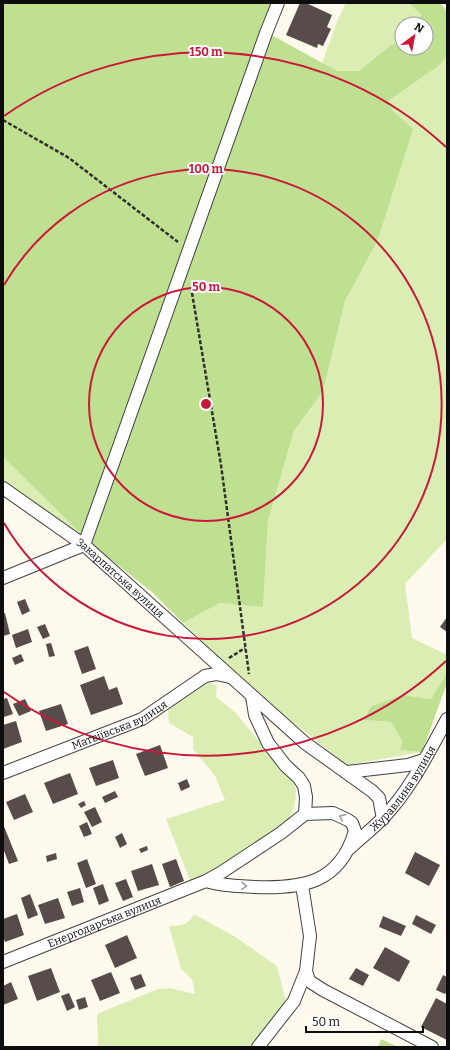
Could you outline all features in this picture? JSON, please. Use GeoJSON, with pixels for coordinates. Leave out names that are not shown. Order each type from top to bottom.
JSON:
{"type":"FeatureCollection","features":[{"type":"Feature","properties":{"kind":"street"},"geometry":{"type":"LineString","coordinates":[[3,578],[84,545],[278,3]]}},
{"type":"Feature","properties":{"kind":"street","name":"Закарпатська вулиця"},"geometry":{"type":"LineString","coordinates":[[3,488],[84,545],[305,743],[372,791],[379,798],[383,819]]}},
{"type":"Feature","properties":{"kind":"street","name":"Матвіївська вулиця"},"geometry":{"type":"LineString","coordinates":[[3,773],[142,719],[205,676],[216,674],[230,677]]}},
{"type":"Feature","properties":{"kind":"street"},"geometry":{"type":"LineString","coordinates":[[206,881],[219,885],[254,887],[302,886],[329,873],[341,861],[348,850],[355,831],[352,823],[333,813],[305,814],[306,797],[304,786],[299,778],[285,765],[268,743],[255,715],[252,696]]}},
{"type":"Feature","properties":{"kind":"street","name":"Журавлина вулиця"},"geometry":{"type":"LineString","coordinates":[[348,850],[383,819],[398,800],[424,760],[447,718]]}},
{"type":"Feature","properties":{"kind":"street"},"geometry":{"type":"LineString","coordinates":[[347,772],[408,765],[424,760]]}},
{"type":"Feature","properties":{"kind":"street","name":"Енергодарська вулиця"},"geometry":{"type":"LineString","coordinates":[[3,962],[206,881],[281,833],[305,814]]}},
{"type":"Feature","properties":{"kind":"street"},"geometry":{"type":"LineString","coordinates":[[258,1047],[294,1000],[306,971],[310,936],[302,886]]}},
{"type":"Feature","properties":{"kind":"street"},"geometry":{"type":"LineString","coordinates":[[306,971],[310,980],[323,990],[432,1047]]}},
{"type":"Feature","properties":{"kind":"path"},"geometry":{"type":"LineString","coordinates":[[3,120],[69,158],[190,251]]}},
{"type":"Feature","properties":{"kind":"path"},"geometry":{"type":"LineString","coordinates":[[191,285],[221,465],[252,696]]}},
{"type":"Feature","properties":{"kind":"green space"},"geometry":{"type":"Polygon","coordinates":[[[3,3],[273,3],[83,536],[3,457],[3,3]]]}},
{"type":"Feature","properties":{"kind":"green space"},"geometry":{"type":"Polygon","coordinates":[[[346,3],[409,3],[421,15],[394,16],[394,44],[359,71],[337,71],[322,63],[338,19],[346,3]]]}},
{"type":"Feature","properties":{"kind":"green space"},"geometry":{"type":"Polygon","coordinates":[[[409,3],[440,3],[447,11],[447,55],[440,65],[388,101],[394,112],[413,129],[377,242],[345,301],[323,391],[294,431],[268,521],[263,607],[220,603],[183,623],[153,593],[90,543],[268,33],[337,71],[359,71],[392,44],[394,44],[394,56],[434,56],[434,16],[421,15],[409,3]]]}},
{"type":"Feature","properties":{"kind":"green space"},"geometry":{"type":"Polygon","coordinates":[[[447,55],[447,539],[405,584],[412,638],[447,655],[447,673],[431,699],[403,695],[366,720],[391,722],[402,741],[400,750],[422,752],[347,765],[247,686],[183,623],[220,603],[263,606],[268,521],[294,431],[323,391],[345,301],[377,242],[394,112],[388,101],[440,65],[447,55]]]}},
{"type":"Feature","properties":{"kind":"green space"},"geometry":{"type":"Polygon","coordinates":[[[3,457],[83,536],[3,482],[3,457]]]}},
{"type":"Feature","properties":{"kind":"green space"},"geometry":{"type":"Polygon","coordinates":[[[447,673],[447,683],[422,752],[400,750],[402,741],[391,722],[365,720],[370,707],[403,695],[431,699],[447,673]]]}},
{"type":"Feature","properties":{"kind":"green space"},"geometry":{"type":"Polygon","coordinates":[[[208,682],[217,686],[216,697],[235,712],[293,781],[296,790],[295,804],[289,820],[264,839],[191,883],[166,819],[225,800],[215,776],[193,749],[193,737],[169,723],[168,709],[208,682]]]}},
{"type":"Feature","properties":{"kind":"green space"},"geometry":{"type":"Polygon","coordinates":[[[194,914],[234,936],[277,966],[287,1006],[254,1047],[98,1047],[97,1014],[158,989],[170,988],[195,994],[192,979],[181,969],[169,926],[187,923],[194,914]]]}},
{"type":"Feature","properties":{"kind":"green space"},"geometry":{"type":"Polygon","coordinates":[[[381,1039],[398,1047],[378,1047],[381,1039]]]}},
{"type":"Feature","properties":{"kind":"building"},"geometry":{"type":"Polygon","coordinates":[[[300,3],[306,3],[332,15],[327,27],[331,29],[323,46],[318,44],[317,48],[286,35],[300,3]]]}},
{"type":"Feature","properties":{"kind":"building"},"geometry":{"type":"Polygon","coordinates":[[[25,599],[30,611],[22,615],[17,602],[25,599]]]}},
{"type":"Feature","properties":{"kind":"building"},"geometry":{"type":"Polygon","coordinates":[[[5,613],[10,634],[3,636],[3,614],[5,613]]]}},
{"type":"Feature","properties":{"kind":"building"},"geometry":{"type":"Polygon","coordinates":[[[447,617],[447,632],[440,627],[447,617]]]}},
{"type":"Feature","properties":{"kind":"building"},"geometry":{"type":"Polygon","coordinates":[[[45,624],[50,636],[43,639],[37,627],[45,624]]]}},
{"type":"Feature","properties":{"kind":"building"},"geometry":{"type":"Polygon","coordinates":[[[28,629],[32,642],[16,648],[12,635],[28,629]]]}},
{"type":"Feature","properties":{"kind":"building"},"geometry":{"type":"Polygon","coordinates":[[[51,643],[55,656],[49,657],[46,644],[51,643]]]}},
{"type":"Feature","properties":{"kind":"building"},"geometry":{"type":"Polygon","coordinates":[[[88,646],[96,669],[82,674],[74,651],[88,646]]]}},
{"type":"Feature","properties":{"kind":"building"},"geometry":{"type":"Polygon","coordinates":[[[21,654],[24,661],[15,665],[12,658],[21,654]]]}},
{"type":"Feature","properties":{"kind":"building"},"geometry":{"type":"Polygon","coordinates":[[[104,676],[109,690],[117,687],[123,704],[91,715],[80,685],[104,676]]]}},
{"type":"Feature","properties":{"kind":"building"},"geometry":{"type":"Polygon","coordinates":[[[7,698],[13,714],[4,717],[3,699],[7,698]]]}},
{"type":"Feature","properties":{"kind":"building"},"geometry":{"type":"Polygon","coordinates":[[[25,699],[31,711],[19,716],[13,704],[25,699]]]}},
{"type":"Feature","properties":{"kind":"building"},"geometry":{"type":"Polygon","coordinates":[[[61,704],[68,724],[46,731],[39,711],[61,704]]]}},
{"type":"Feature","properties":{"kind":"building"},"geometry":{"type":"Polygon","coordinates":[[[16,721],[22,742],[3,749],[3,725],[16,721]]]}},
{"type":"Feature","properties":{"kind":"building"},"geometry":{"type":"Polygon","coordinates":[[[160,745],[168,768],[145,776],[136,754],[160,745]]]}},
{"type":"Feature","properties":{"kind":"building"},"geometry":{"type":"Polygon","coordinates":[[[113,760],[119,778],[96,786],[89,768],[113,760]]]}},
{"type":"Feature","properties":{"kind":"building"},"geometry":{"type":"Polygon","coordinates":[[[70,773],[78,794],[53,804],[44,783],[70,773]]]}},
{"type":"Feature","properties":{"kind":"building"},"geometry":{"type":"Polygon","coordinates":[[[187,779],[190,787],[181,791],[178,783],[187,779]]]}},
{"type":"Feature","properties":{"kind":"building"},"geometry":{"type":"Polygon","coordinates":[[[115,791],[118,797],[105,803],[102,797],[115,791]]]}},
{"type":"Feature","properties":{"kind":"building"},"geometry":{"type":"Polygon","coordinates":[[[25,794],[33,812],[14,820],[6,802],[25,794]]]}},
{"type":"Feature","properties":{"kind":"building"},"geometry":{"type":"Polygon","coordinates":[[[84,801],[86,805],[81,808],[78,804],[84,801]]]}},
{"type":"Feature","properties":{"kind":"building"},"geometry":{"type":"Polygon","coordinates":[[[95,807],[102,822],[92,827],[84,812],[95,807]]]}},
{"type":"Feature","properties":{"kind":"building"},"geometry":{"type":"Polygon","coordinates":[[[87,822],[92,834],[84,837],[79,826],[87,822]]]}},
{"type":"Feature","properties":{"kind":"building"},"geometry":{"type":"Polygon","coordinates":[[[3,824],[18,861],[9,864],[3,848],[3,824]]]}},
{"type":"Feature","properties":{"kind":"building"},"geometry":{"type":"Polygon","coordinates":[[[122,833],[127,844],[120,848],[115,837],[122,833]]]}},
{"type":"Feature","properties":{"kind":"building"},"geometry":{"type":"Polygon","coordinates":[[[147,846],[148,850],[141,853],[139,849],[147,846]]]}},
{"type":"Feature","properties":{"kind":"building"},"geometry":{"type":"Polygon","coordinates":[[[415,852],[440,865],[429,886],[405,873],[415,852]]]}},
{"type":"Feature","properties":{"kind":"building"},"geometry":{"type":"Polygon","coordinates":[[[56,853],[57,859],[47,862],[46,856],[56,853]]]}},
{"type":"Feature","properties":{"kind":"building"},"geometry":{"type":"Polygon","coordinates":[[[87,859],[96,884],[86,888],[77,863],[87,859]]]}},
{"type":"Feature","properties":{"kind":"building"},"geometry":{"type":"Polygon","coordinates":[[[176,859],[184,881],[170,887],[162,864],[176,859]]]}},
{"type":"Feature","properties":{"kind":"building"},"geometry":{"type":"Polygon","coordinates":[[[152,864],[159,885],[138,891],[131,871],[152,864]]]}},
{"type":"Feature","properties":{"kind":"building"},"geometry":{"type":"Polygon","coordinates":[[[126,879],[133,897],[123,901],[115,883],[126,879]]]}},
{"type":"Feature","properties":{"kind":"building"},"geometry":{"type":"Polygon","coordinates":[[[103,884],[109,901],[99,905],[93,888],[103,884]]]}},
{"type":"Feature","properties":{"kind":"building"},"geometry":{"type":"Polygon","coordinates":[[[80,888],[84,902],[72,906],[67,892],[80,888]]]}},
{"type":"Feature","properties":{"kind":"building"},"geometry":{"type":"Polygon","coordinates":[[[30,894],[38,915],[28,919],[21,898],[30,894]]]}},
{"type":"Feature","properties":{"kind":"building"},"geometry":{"type":"Polygon","coordinates":[[[58,898],[65,918],[45,924],[38,905],[58,898]]]}},
{"type":"Feature","properties":{"kind":"building"},"geometry":{"type":"Polygon","coordinates":[[[17,914],[24,935],[5,942],[3,936],[3,919],[17,914]]]}},
{"type":"Feature","properties":{"kind":"building"},"geometry":{"type":"Polygon","coordinates":[[[416,915],[436,925],[431,934],[412,924],[416,915]]]}},
{"type":"Feature","properties":{"kind":"building"},"geometry":{"type":"Polygon","coordinates":[[[383,916],[406,926],[401,936],[379,927],[383,916]]]}},
{"type":"Feature","properties":{"kind":"building"},"geometry":{"type":"Polygon","coordinates":[[[127,935],[137,958],[115,968],[105,945],[127,935]]]}},
{"type":"Feature","properties":{"kind":"building"},"geometry":{"type":"Polygon","coordinates":[[[385,947],[410,961],[399,982],[373,968],[385,947]]]}},
{"type":"Feature","properties":{"kind":"building"},"geometry":{"type":"Polygon","coordinates":[[[51,968],[60,992],[37,1001],[28,976],[51,968]]]}},
{"type":"Feature","properties":{"kind":"building"},"geometry":{"type":"Polygon","coordinates":[[[356,968],[369,975],[363,986],[349,979],[356,968]]]}},
{"type":"Feature","properties":{"kind":"building"},"geometry":{"type":"Polygon","coordinates":[[[111,972],[120,993],[100,1001],[91,980],[111,972]]]}},
{"type":"Feature","properties":{"kind":"building"},"geometry":{"type":"Polygon","coordinates":[[[141,974],[146,986],[135,990],[130,978],[141,974]]]}},
{"type":"Feature","properties":{"kind":"building"},"geometry":{"type":"Polygon","coordinates":[[[443,975],[447,977],[447,991],[445,994],[436,990],[443,975]]]}},
{"type":"Feature","properties":{"kind":"building"},"geometry":{"type":"Polygon","coordinates":[[[11,982],[18,999],[3,1005],[3,986],[11,982]]]}},
{"type":"Feature","properties":{"kind":"building"},"geometry":{"type":"Polygon","coordinates":[[[69,993],[75,1007],[67,1011],[61,996],[69,993]]]}},
{"type":"Feature","properties":{"kind":"building"},"geometry":{"type":"Polygon","coordinates":[[[85,997],[88,1007],[79,1010],[76,1000],[85,997]]]}},
{"type":"Feature","properties":{"kind":"building"},"geometry":{"type":"Polygon","coordinates":[[[436,998],[447,1004],[447,1040],[421,1027],[436,998]]]}}]}
